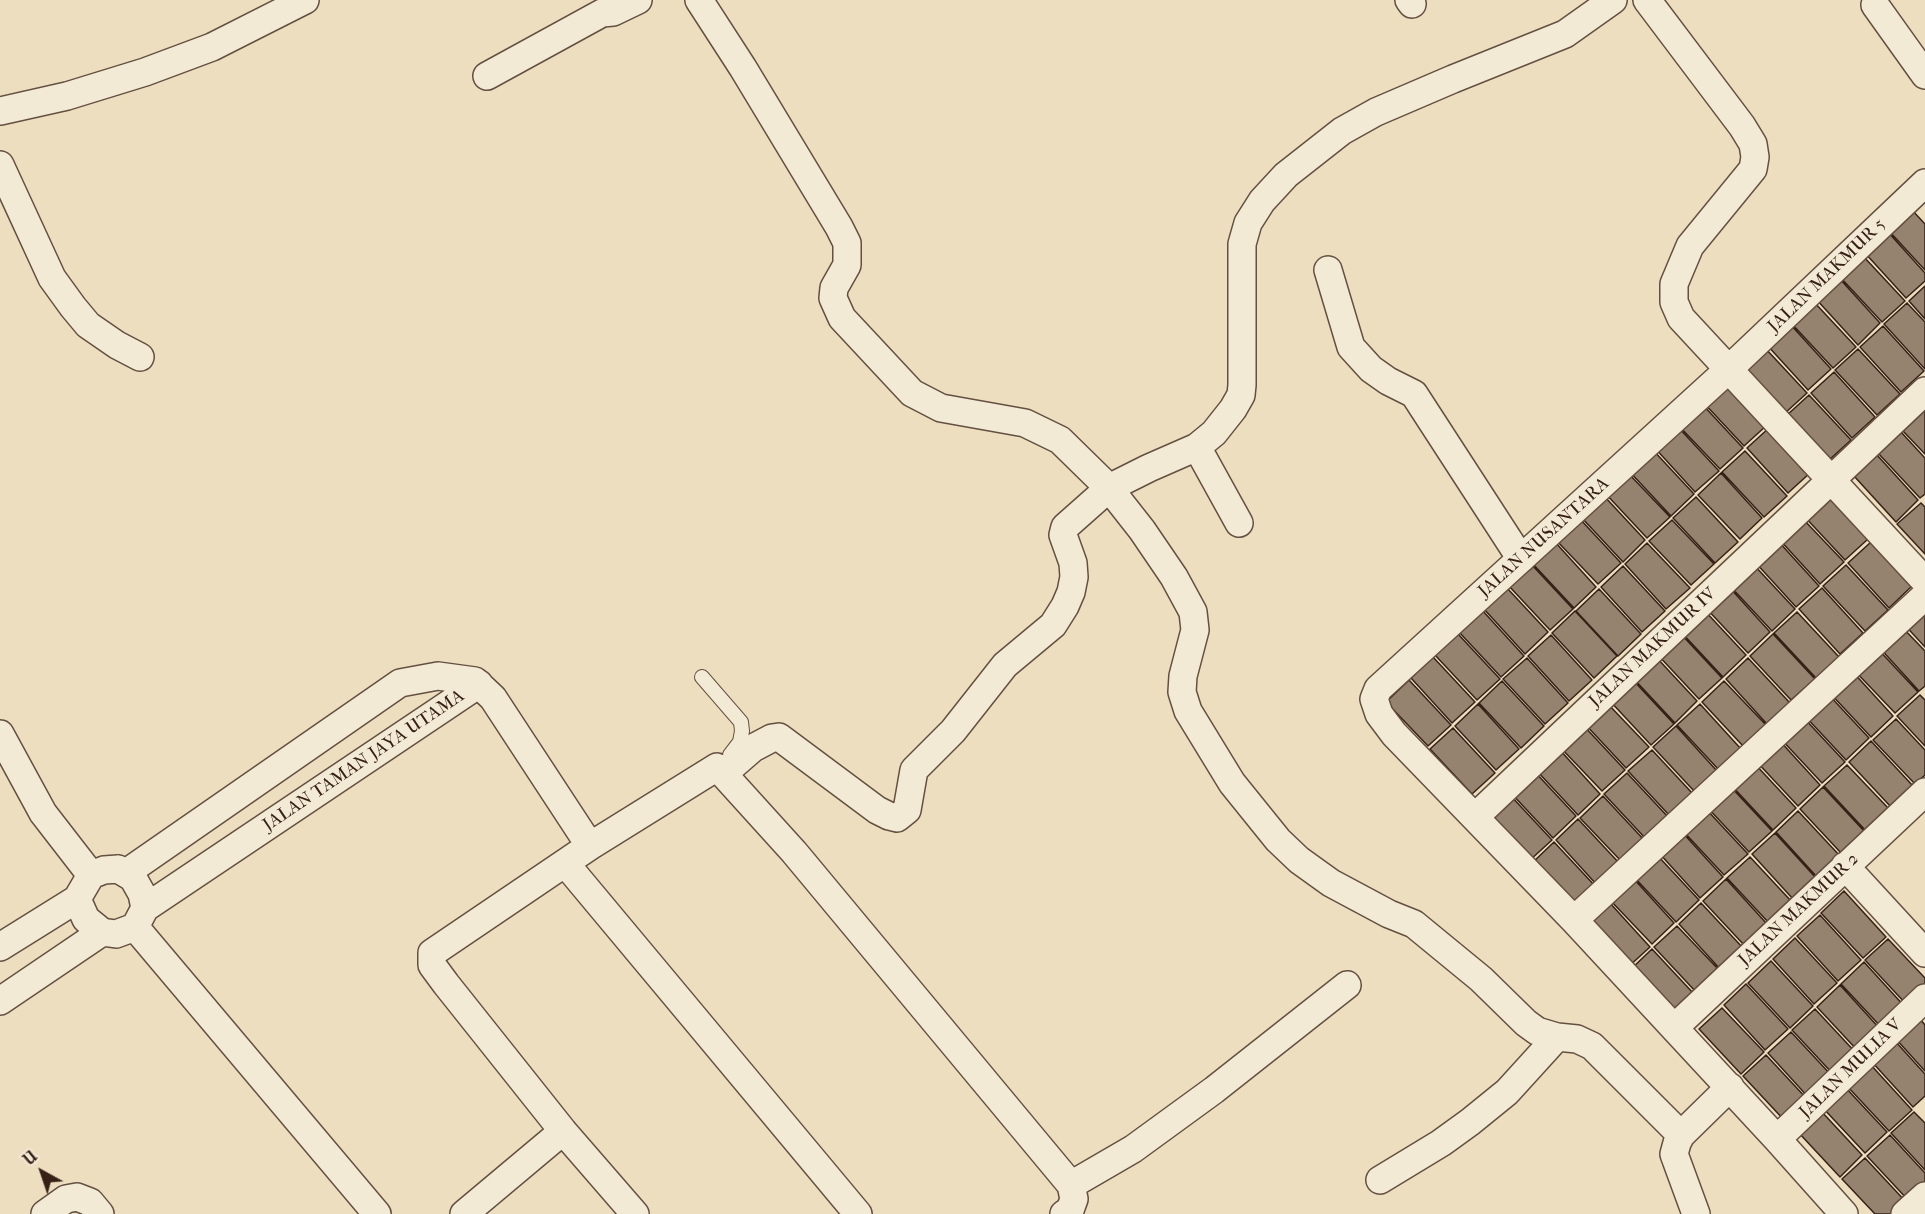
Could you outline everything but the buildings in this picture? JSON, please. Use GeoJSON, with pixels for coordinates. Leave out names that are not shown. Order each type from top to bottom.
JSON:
{"type":"FeatureCollection","features":[{"type":"Feature","properties":{"kind":"street"},"geometry":{"type":"LineString","coordinates":[[0,111],[67,96],[145,72],[212,47],[305,0]]}},
{"type":"Feature","properties":{"kind":"street"},"geometry":{"type":"LineString","coordinates":[[487,76],[595,6],[614,12],[639,0]]}},
{"type":"Feature","properties":{"kind":"street"},"geometry":{"type":"LineString","coordinates":[[699,0],[847,243],[847,265],[834,288],[833,298],[842,318],[912,393],[941,408],[1025,423],[1060,440],[1109,488],[1142,530],[1174,577],[1193,612],[1195,630],[1183,676],[1182,692],[1188,711],[1232,783],[1278,840],[1299,860],[1331,884],[1389,915],[1414,924],[1482,979],[1526,1023],[1538,1031],[1557,1037],[1577,1039],[1592,1046],[1681,1135]]}},
{"type":"Feature","properties":{"kind":"street"},"geometry":{"type":"LineString","coordinates":[[635,1214],[564,1131],[446,984],[432,965],[432,953],[590,846],[720,771],[772,738],[779,737],[859,797],[889,816],[897,818],[907,810],[914,770],[953,732],[1005,664],[1053,625],[1071,592],[1074,577],[1063,535],[1065,527],[1109,488],[1197,447],[1214,433],[1233,409],[1241,395],[1242,244],[1248,223],[1262,201],[1286,175],[1342,131],[1376,112],[1565,34],[1613,0]]}},
{"type":"Feature","properties":{"kind":"street"},"geometry":{"type":"LineString","coordinates":[[1647,0],[1742,126],[1753,144],[1755,157],[1753,169],[1690,246],[1674,284],[1674,302],[1681,318],[1925,581]]}},
{"type":"Feature","properties":{"kind":"street"},"geometry":{"type":"LineString","coordinates":[[1875,5],[1925,75]]}},
{"type":"Feature","properties":{"kind":"street"},"geometry":{"type":"LineString","coordinates":[[0,165],[52,278],[73,307],[88,325],[117,345],[140,357]]}},
{"type":"Feature","properties":{"kind":"street","name":"JALAN MAKMUR 5"},"geometry":{"type":"LineString","coordinates":[[1729,369],[1925,183]]}},
{"type":"Feature","properties":{"kind":"street"},"geometry":{"type":"LineString","coordinates":[[1328,270],[1351,347],[1371,369],[1413,394],[1521,559]]}},
{"type":"Feature","properties":{"kind":"street","name":"JALAN NUSANTARA"},"geometry":{"type":"LineString","coordinates":[[1475,817],[1394,734],[1379,714],[1374,699],[1378,689],[1729,369]]}},
{"type":"Feature","properties":{"kind":"street","name":"JALAN MAKMUR IV"},"geometry":{"type":"LineString","coordinates":[[1475,817],[1925,391]]}},
{"type":"Feature","properties":{"kind":"street"},"geometry":{"type":"LineString","coordinates":[[1197,447],[1239,523]]}},
{"type":"Feature","properties":{"kind":"street"},"geometry":{"type":"LineString","coordinates":[[1574,920],[1925,596]]}},
{"type":"Feature","properties":{"kind":"street","name":"JALAN TAMAN JAYA UTAMA"},"geometry":{"type":"LineString","coordinates":[[126,873],[400,683],[438,676],[463,678],[478,684]]}},
{"type":"Feature","properties":{"kind":"street"},"geometry":{"type":"LineString","coordinates":[[478,684],[493,698],[590,846]]}},
{"type":"Feature","properties":{"kind":"street","name":"JALAN TAMAN JAYA UTAMA"},"geometry":{"type":"LineString","coordinates":[[140,918],[478,684]]}},
{"type":"Feature","properties":{"kind":"street"},"geometry":{"type":"LineString","coordinates":[[0,734],[43,813],[91,875]]}},
{"type":"Feature","properties":{"kind":"street"},"geometry":{"type":"LineString","coordinates":[[720,771],[794,852],[1071,1185],[1074,1198],[1070,1210],[1064,1214]]}},
{"type":"Feature","properties":{"kind":"street","name":"JALAN MAKMUR 2"},"geometry":{"type":"LineString","coordinates":[[1674,1028],[1925,792]]}},
{"type":"Feature","properties":{"kind":"street"},"geometry":{"type":"LineString","coordinates":[[1475,817],[1574,920],[1844,1214]]}},
{"type":"Feature","properties":{"kind":"street"},"geometry":{"type":"LineString","coordinates":[[565,863],[858,1214]]}},
{"type":"Feature","properties":{"kind":"street"},"geometry":{"type":"LineString","coordinates":[[1845,866],[1925,953]]}},
{"type":"Feature","properties":{"kind":"street"},"geometry":{"type":"LineString","coordinates":[[0,947],[77,899],[91,875],[104,870],[118,869],[126,873],[133,878],[142,894],[140,918],[376,1214]]}},
{"type":"Feature","properties":{"kind":"street"},"geometry":{"type":"LineString","coordinates":[[77,899],[86,919],[102,932],[116,934],[140,918]]}},
{"type":"Feature","properties":{"kind":"street"},"geometry":{"type":"LineString","coordinates":[[0,1001],[102,932]]}},
{"type":"Feature","properties":{"kind":"street"},"geometry":{"type":"LineString","coordinates":[[1071,1185],[1133,1149],[1214,1090],[1347,984]]}},
{"type":"Feature","properties":{"kind":"street","name":"JALAN MULIA V"},"geometry":{"type":"LineString","coordinates":[[1777,1139],[1925,998]]}},
{"type":"Feature","properties":{"kind":"street"},"geometry":{"type":"LineString","coordinates":[[1380,1180],[1441,1143],[1478,1116],[1507,1092],[1557,1037]]}},
{"type":"Feature","properties":{"kind":"street"},"geometry":{"type":"LineString","coordinates":[[1690,1212],[1674,1154],[1681,1135],[1730,1088]]}},
{"type":"Feature","properties":{"kind":"street"},"geometry":{"type":"LineString","coordinates":[[464,1214],[564,1131]]}},
{"type":"Feature","properties":{"kind":"street"},"geometry":{"type":"LineString","coordinates":[[45,1214],[66,1199],[77,1197],[90,1202],[100,1214]]}},
{"type":"Feature","properties":{"kind":"lane"},"geometry":{"type":"LineString","coordinates":[[702,677],[741,722],[740,742],[720,771]]}}]}
